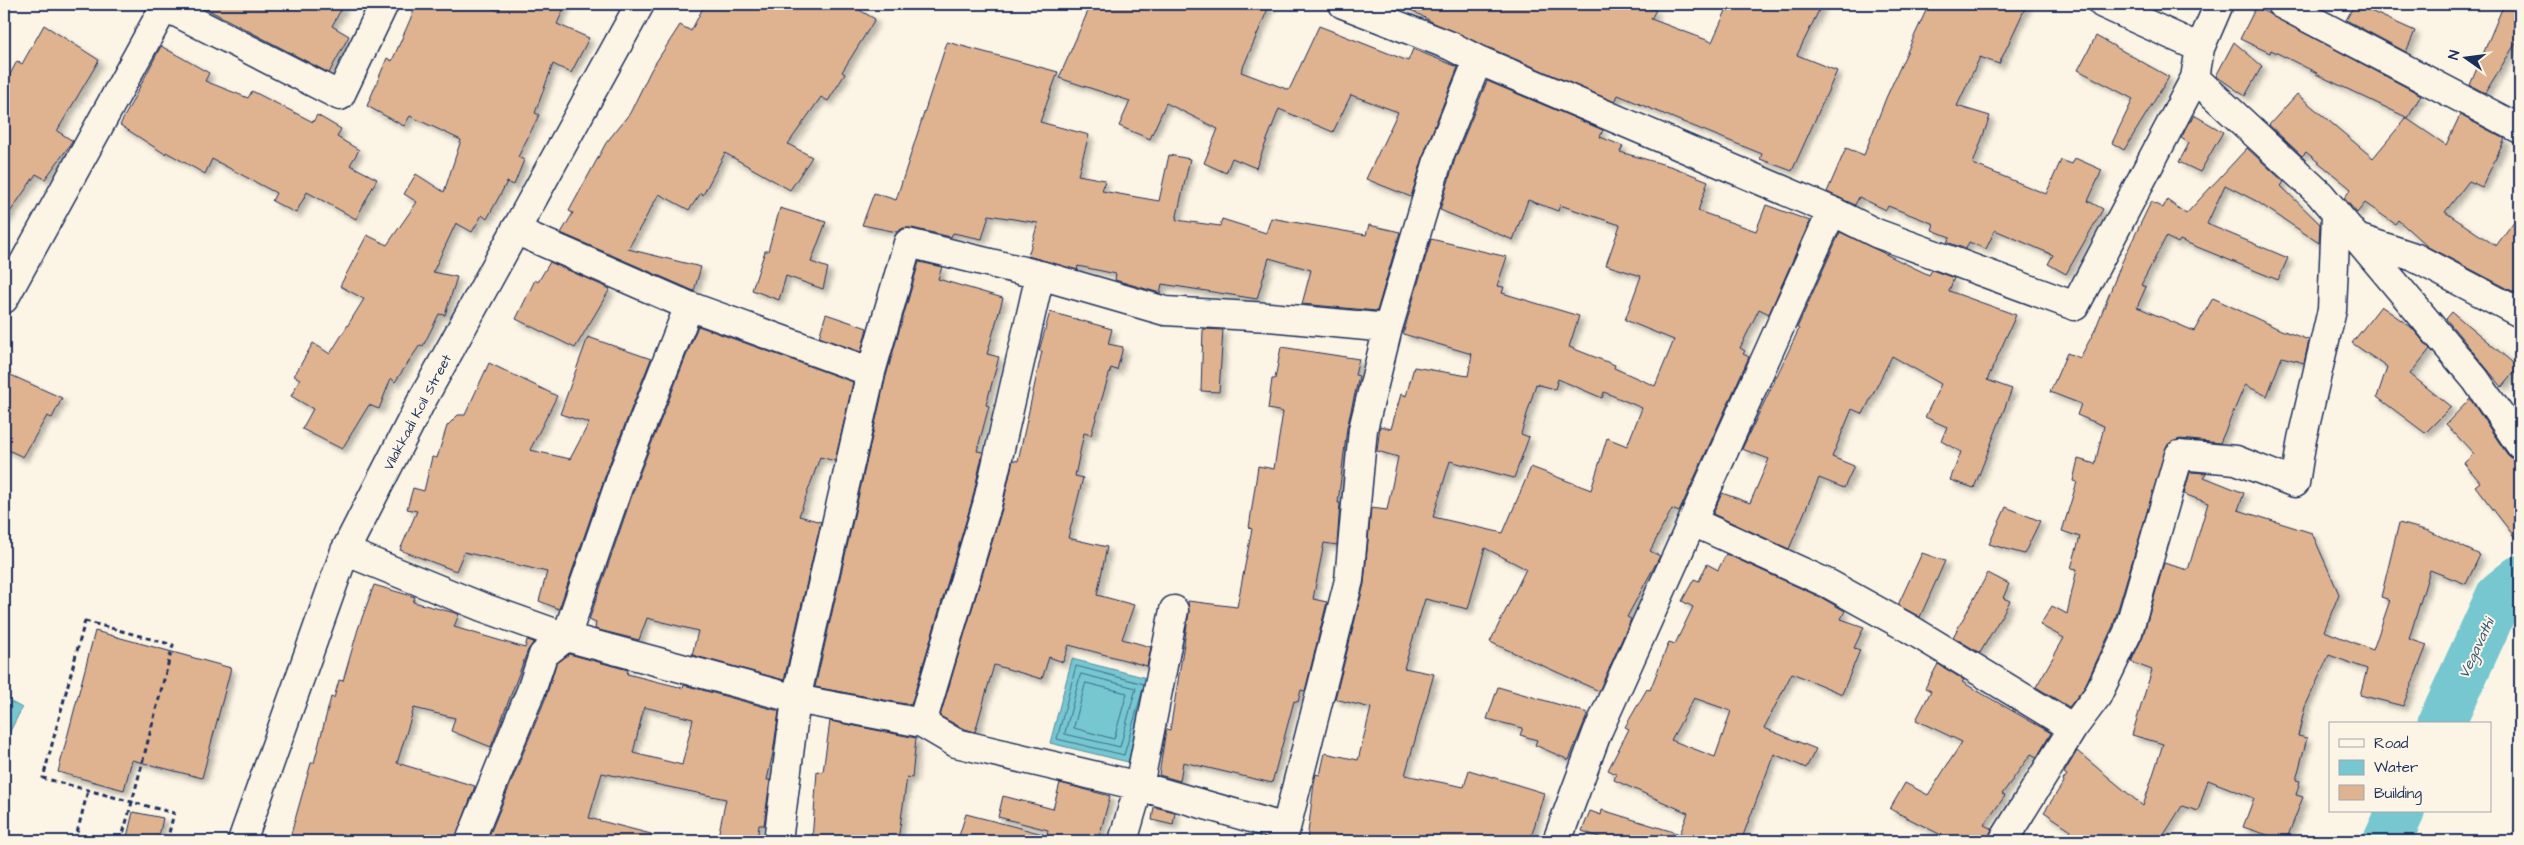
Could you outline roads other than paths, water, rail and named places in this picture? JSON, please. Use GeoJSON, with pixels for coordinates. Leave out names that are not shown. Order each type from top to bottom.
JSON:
{"type":"FeatureCollection","features":[{"type":"Feature","properties":{"kind":"street"},"geometry":{"type":"LineString","coordinates":[[4,299],[163,5],[340,96],[384,4]]}},
{"type":"Feature","properties":{"kind":"street","name":"Vilakkadi Koil Street"},"geometry":{"type":"LineString","coordinates":[[242,841],[345,551],[420,404],[640,4]]}},
{"type":"Feature","properties":{"kind":"street"},"geometry":{"type":"LineString","coordinates":[[2103,4],[2200,48]]}},
{"type":"Feature","properties":{"kind":"street"},"geometry":{"type":"LineString","coordinates":[[1360,7],[1452,46],[1478,60],[1832,211],[1876,233],[2076,306],[2195,78],[2200,48],[2219,4]]}},
{"type":"Feature","properties":{"kind":"street"},"geometry":{"type":"LineString","coordinates":[[2281,4],[2520,129]]}},
{"type":"Feature","properties":{"kind":"street"},"geometry":{"type":"LineString","coordinates":[[345,551],[482,607],[566,637],[796,699],[922,723],[956,743],[1139,786],[1284,835],[1349,580],[1363,429],[1388,328],[1440,154],[1478,60]]}},
{"type":"Feature","properties":{"kind":"street"},"geometry":{"type":"LineString","coordinates":[[2195,78],[2320,194],[2336,216],[2476,380],[2512,417],[2520,445]]}},
{"type":"Feature","properties":{"kind":"street"},"geometry":{"type":"LineString","coordinates":[[1557,841],[1597,733],[1832,211]]}},
{"type":"Feature","properties":{"kind":"street"},"geometry":{"type":"LineString","coordinates":[[2003,841],[2073,728],[2097,696],[2128,632],[2179,455],[2236,460],[2295,483],[2302,439],[2332,310],[2336,216]]}},
{"type":"Feature","properties":{"kind":"street"},"geometry":{"type":"LineString","coordinates":[[515,230],[689,306],[871,372]]}},
{"type":"Feature","properties":{"kind":"street"},"geometry":{"type":"LineString","coordinates":[[2354,237],[2414,256],[2520,313]]}},
{"type":"Feature","properties":{"kind":"street"},"geometry":{"type":"LineString","coordinates":[[778,841],[796,699],[871,372],[908,243],[1040,275],[1165,311],[1269,317],[1388,328]]}},
{"type":"Feature","properties":{"kind":"street"},"geometry":{"type":"LineString","coordinates":[[922,723],[987,505],[1040,275]]}},
{"type":"Feature","properties":{"kind":"street"},"geometry":{"type":"LineString","coordinates":[[470,841],[531,691],[543,655],[566,637],[624,470],[689,306]]}},
{"type":"Feature","properties":{"kind":"street"},"geometry":{"type":"LineString","coordinates":[[1693,522],[1829,584],[1910,629],[2073,728]]}},
{"type":"Feature","properties":{"kind":"street"},"geometry":{"type":"LineString","coordinates":[[1123,841],[1139,786],[1174,610]]}},
{"type":"Feature","properties":{"kind":"water"},"geometry":{"type":"Polygon","coordinates":[[[1072,659],[1151,679],[1128,762],[1050,743],[1072,659]]]}},
{"type":"Feature","properties":{"kind":"water"},"geometry":{"type":"Polygon","coordinates":[[[4,698],[22,708],[4,743],[4,698]]]}},
{"type":"Feature","properties":{"kind":"waterway","name":"Vegavathi"},"geometry":{"type":"LineString","coordinates":[[2442,722],[2500,595],[2520,579]]}},
{"type":"Feature","properties":{"kind":"waterway","name":"Vegavathi"},"geometry":{"type":"LineString","coordinates":[[2387,841],[2401,812]]}}]}
